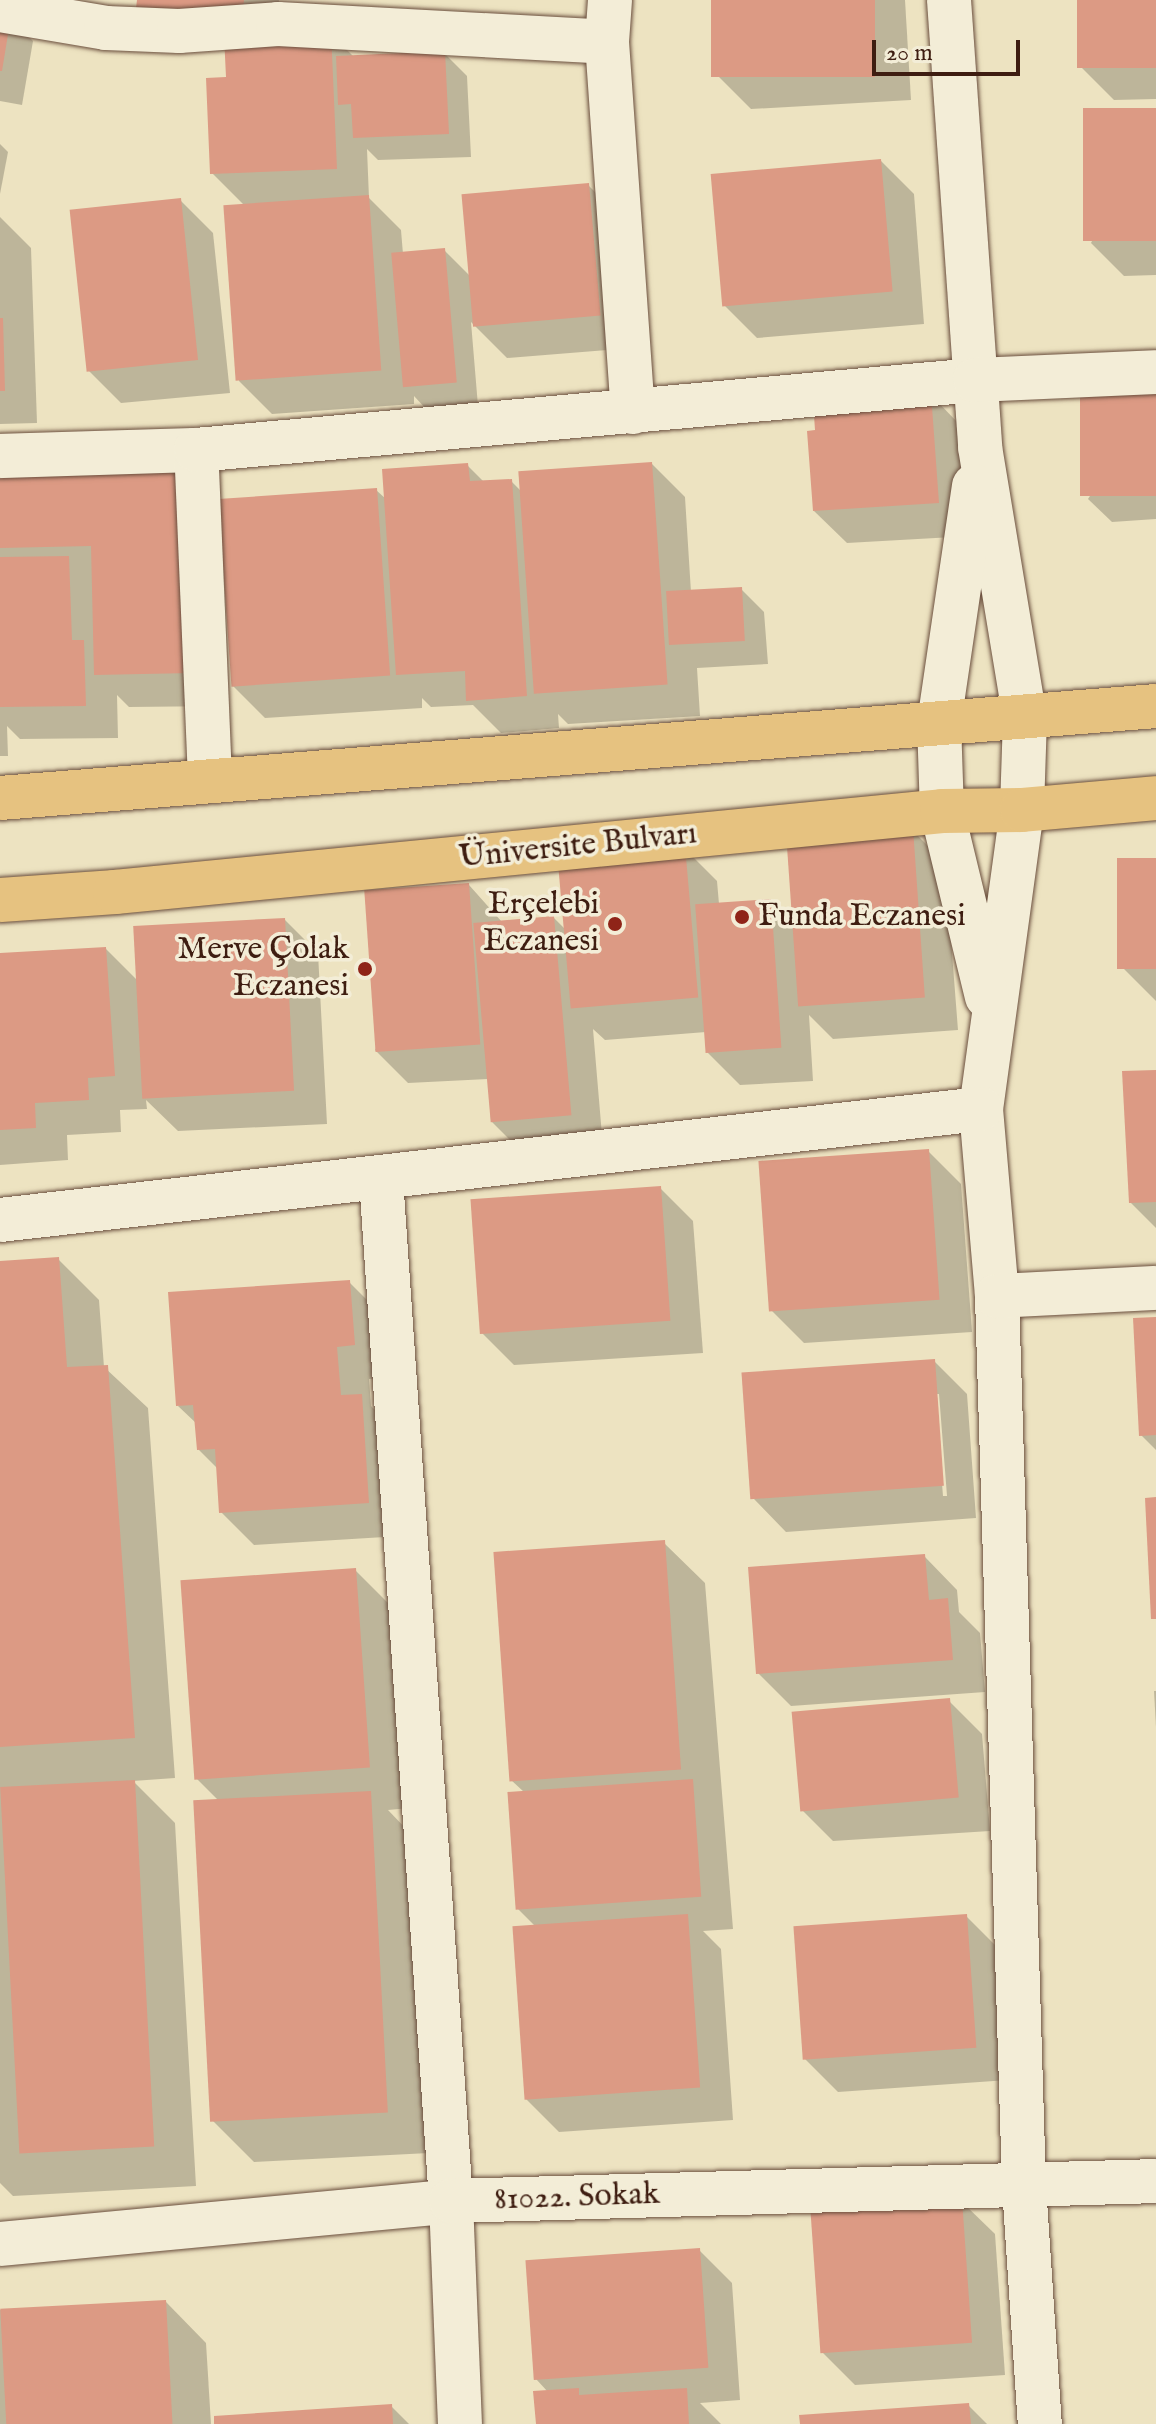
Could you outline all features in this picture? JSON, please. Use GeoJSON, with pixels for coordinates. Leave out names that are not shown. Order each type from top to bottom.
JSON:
{"type":"FeatureCollection","features":[{"type":"Feature","properties":{"kind":"main road"},"geometry":{"type":"LineString","coordinates":[[0,798],[1156,706]]}},
{"type":"Feature","properties":{"kind":"main road","name":"Üniversite Bulvarı"},"geometry":{"type":"LineString","coordinates":[[0,900],[131,891],[942,811],[1022,810],[1156,798]]}},
{"type":"Feature","properties":{"kind":"street"},"geometry":{"type":"LineString","coordinates":[[949,0],[980,447],[1025,718],[1022,810],[981,1109],[997,1296],[1024,2186],[1040,2424]]}},
{"type":"Feature","properties":{"kind":"street"},"geometry":{"type":"LineString","coordinates":[[0,10],[108,14],[179,31],[278,24],[608,21],[633,412]]}},
{"type":"Feature","properties":{"kind":"street"},"geometry":{"type":"LineString","coordinates":[[0,456],[196,450],[975,380],[1156,372]]}},
{"type":"Feature","properties":{"kind":"street"},"geometry":{"type":"LineString","coordinates":[[980,447],[939,722],[942,811],[993,1022]]}},
{"type":"Feature","properties":{"kind":"street"},"geometry":{"type":"LineString","coordinates":[[196,450],[210,779]]}},
{"type":"Feature","properties":{"kind":"street"},"geometry":{"type":"LineString","coordinates":[[0,1220],[981,1109]]}},
{"type":"Feature","properties":{"kind":"street"},"geometry":{"type":"LineString","coordinates":[[381,1179],[451,2201],[460,2424]]}},
{"type":"Feature","properties":{"kind":"street"},"geometry":{"type":"LineString","coordinates":[[997,1296],[1156,1288]]}},
{"type":"Feature","properties":{"kind":"street","name":"81022. Sokak"},"geometry":{"type":"LineString","coordinates":[[0,2244],[451,2201],[1156,2181]]}},
{"type":"Feature","properties":{"kind":"building"},"geometry":{"type":"Polygon","coordinates":[[[137,0],[244,0],[242,18],[136,8],[137,0]]]}},
{"type":"Feature","properties":{"kind":"building"},"geometry":{"type":"Polygon","coordinates":[[[711,0],[875,0],[875,77],[711,77],[711,0]]]}},
{"type":"Feature","properties":{"kind":"building"},"geometry":{"type":"Polygon","coordinates":[[[1077,0],[1156,0],[1156,68],[1077,68],[1077,0]]]}},
{"type":"Feature","properties":{"kind":"building"},"geometry":{"type":"Polygon","coordinates":[[[0,14],[11,16],[2,71],[0,71],[0,14]]]}},
{"type":"Feature","properties":{"kind":"building"},"geometry":{"type":"Polygon","coordinates":[[[331,31],[337,169],[210,174],[206,78],[226,77],[224,36],[331,31]]]}},
{"type":"Feature","properties":{"kind":"building"},"geometry":{"type":"Polygon","coordinates":[[[445,51],[449,134],[353,138],[351,104],[338,105],[336,56],[445,51]]]}},
{"type":"Feature","properties":{"kind":"building"},"geometry":{"type":"Polygon","coordinates":[[[1083,108],[1156,108],[1156,241],[1083,241],[1083,108]]]}},
{"type":"Feature","properties":{"kind":"building"},"geometry":{"type":"Polygon","coordinates":[[[881,159],[893,291],[722,306],[711,174],[881,159]]]}},
{"type":"Feature","properties":{"kind":"building"},"geometry":{"type":"Polygon","coordinates":[[[589,183],[601,315],[473,327],[461,194],[589,183]]]}},
{"type":"Feature","properties":{"kind":"building"},"geometry":{"type":"Polygon","coordinates":[[[369,195],[381,371],[236,381],[223,205],[369,195]]]}},
{"type":"Feature","properties":{"kind":"building"},"geometry":{"type":"Polygon","coordinates":[[[181,198],[198,360],[87,372],[70,210],[181,198]]]}},
{"type":"Feature","properties":{"kind":"building"},"geometry":{"type":"Polygon","coordinates":[[[445,248],[457,382],[403,387],[391,253],[445,248]]]}},
{"type":"Feature","properties":{"kind":"building"},"geometry":{"type":"Polygon","coordinates":[[[0,318],[3,318],[5,391],[0,391],[0,318]]]}},
{"type":"Feature","properties":{"kind":"building"},"geometry":{"type":"Polygon","coordinates":[[[1080,390],[1156,390],[1156,496],[1080,496],[1080,390]]]}},
{"type":"Feature","properties":{"kind":"building"},"geometry":{"type":"Polygon","coordinates":[[[931,393],[939,503],[813,511],[807,431],[815,430],[813,401],[931,393]]]}},
{"type":"Feature","properties":{"kind":"building"},"geometry":{"type":"Polygon","coordinates":[[[187,462],[192,673],[94,675],[91,546],[0,548],[0,466],[187,462]]]}},
{"type":"Feature","properties":{"kind":"building"},"geometry":{"type":"Polygon","coordinates":[[[652,462],[668,684],[534,694],[518,471],[652,462]]]}},
{"type":"Feature","properties":{"kind":"building"},"geometry":{"type":"Polygon","coordinates":[[[468,463],[470,481],[512,479],[527,696],[466,701],[465,671],[396,675],[382,469],[468,463]]]}},
{"type":"Feature","properties":{"kind":"building"},"geometry":{"type":"Polygon","coordinates":[[[377,488],[390,676],[232,687],[218,499],[377,488]]]}},
{"type":"Feature","properties":{"kind":"building"},"geometry":{"type":"Polygon","coordinates":[[[69,556],[72,640],[84,640],[86,706],[0,707],[0,557],[69,556]]]}},
{"type":"Feature","properties":{"kind":"building"},"geometry":{"type":"Polygon","coordinates":[[[742,587],[745,641],[669,645],[666,591],[742,587]]]}},
{"type":"Feature","properties":{"kind":"building"},"geometry":{"type":"Polygon","coordinates":[[[913,828],[925,998],[798,1006],[786,837],[913,828]]]}},
{"type":"Feature","properties":{"kind":"building"},"geometry":{"type":"Polygon","coordinates":[[[685,846],[698,997],[571,1009],[557,857],[685,846]]]}},
{"type":"Feature","properties":{"kind":"building"},"geometry":{"type":"Polygon","coordinates":[[[1117,858],[1156,858],[1156,969],[1117,969],[1117,858]]]}},
{"type":"Feature","properties":{"kind":"building"},"geometry":{"type":"Polygon","coordinates":[[[469,883],[480,1045],[376,1052],[364,890],[469,883]]]}},
{"type":"Feature","properties":{"kind":"building"},"geometry":{"type":"Polygon","coordinates":[[[771,899],[781,1048],[706,1053],[695,904],[771,899]]]}},
{"type":"Feature","properties":{"kind":"building"},"geometry":{"type":"Polygon","coordinates":[[[554,916],[571,1115],[491,1122],[473,923],[554,916]]]}},
{"type":"Feature","properties":{"kind":"building"},"geometry":{"type":"Polygon","coordinates":[[[285,918],[294,1091],[142,1099],[133,926],[285,918]]]}},
{"type":"Feature","properties":{"kind":"building"},"geometry":{"type":"Polygon","coordinates":[[[106,947],[115,1076],[88,1078],[89,1100],[35,1103],[36,1128],[0,1130],[0,953],[106,947]]]}},
{"type":"Feature","properties":{"kind":"building"},"geometry":{"type":"Polygon","coordinates":[[[1156,1070],[1156,1202],[1129,1203],[1122,1071],[1156,1070]]]}},
{"type":"Feature","properties":{"kind":"building"},"geometry":{"type":"Polygon","coordinates":[[[929,1149],[940,1300],[769,1312],[758,1161],[929,1149]]]}},
{"type":"Feature","properties":{"kind":"building"},"geometry":{"type":"Polygon","coordinates":[[[661,1186],[670,1321],[480,1334],[470,1199],[661,1186]]]}},
{"type":"Feature","properties":{"kind":"building"},"geometry":{"type":"Polygon","coordinates":[[[59,1257],[67,1367],[108,1365],[135,1738],[0,1747],[0,1261],[59,1257]]]}},
{"type":"Feature","properties":{"kind":"building"},"geometry":{"type":"Polygon","coordinates":[[[350,1280],[355,1345],[337,1347],[341,1395],[362,1394],[369,1503],[219,1513],[215,1449],[197,1450],[193,1405],[176,1406],[168,1292],[350,1280]]]}},
{"type":"Feature","properties":{"kind":"building"},"geometry":{"type":"Polygon","coordinates":[[[1156,1317],[1156,1435],[1139,1436],[1133,1318],[1156,1317]]]}},
{"type":"Feature","properties":{"kind":"building"},"geometry":{"type":"Polygon","coordinates":[[[935,1359],[944,1486],[750,1499],[741,1373],[935,1359]]]}},
{"type":"Feature","properties":{"kind":"building"},"geometry":{"type":"Polygon","coordinates":[[[1156,1497],[1156,1619],[1151,1619],[1145,1498],[1156,1497]]]}},
{"type":"Feature","properties":{"kind":"building"},"geometry":{"type":"Polygon","coordinates":[[[665,1540],[681,1769],[509,1781],[493,1552],[665,1540]]]}},
{"type":"Feature","properties":{"kind":"building"},"geometry":{"type":"Polygon","coordinates":[[[925,1554],[929,1600],[948,1598],[953,1660],[756,1674],[748,1567],[925,1554]]]}},
{"type":"Feature","properties":{"kind":"building"},"geometry":{"type":"Polygon","coordinates":[[[356,1568],[370,1768],[194,1780],[180,1580],[356,1568]]]}},
{"type":"Feature","properties":{"kind":"building"},"geometry":{"type":"Polygon","coordinates":[[[950,1698],[959,1798],[800,1811],[792,1712],[950,1698]]]}},
{"type":"Feature","properties":{"kind":"building"},"geometry":{"type":"Polygon","coordinates":[[[693,1779],[701,1897],[516,1910],[507,1792],[693,1779]]]}},
{"type":"Feature","properties":{"kind":"building"},"geometry":{"type":"Polygon","coordinates":[[[135,1780],[154,2146],[19,2154],[0,1787],[135,1780]]]}},
{"type":"Feature","properties":{"kind":"building"},"geometry":{"type":"Polygon","coordinates":[[[371,1791],[388,2113],[210,2122],[193,1800],[371,1791]]]}},
{"type":"Feature","properties":{"kind":"building"},"geometry":{"type":"Polygon","coordinates":[[[688,1914],[700,2088],[525,2100],[512,1926],[688,1914]]]}},
{"type":"Feature","properties":{"kind":"building"},"geometry":{"type":"Polygon","coordinates":[[[967,1914],[976,2048],[803,2060],[793,1926],[967,1914]]]}},
{"type":"Feature","properties":{"kind":"building"},"geometry":{"type":"Polygon","coordinates":[[[962,2199],[972,2343],[820,2353],[810,2210],[962,2199]]]}},
{"type":"Feature","properties":{"kind":"building"},"geometry":{"type":"Polygon","coordinates":[[[700,2248],[708,2368],[534,2380],[525,2260],[700,2248]]]}},
{"type":"Feature","properties":{"kind":"building"},"geometry":{"type":"Polygon","coordinates":[[[166,2300],[172,2424],[6,2424],[0,2309],[166,2300]]]}},
{"type":"Feature","properties":{"kind":"building"},"geometry":{"type":"Polygon","coordinates":[[[579,2388],[579,2395],[687,2388],[689,2424],[536,2424],[533,2391],[579,2388]]]}},
{"type":"Feature","properties":{"kind":"building"},"geometry":{"type":"Polygon","coordinates":[[[969,2403],[971,2424],[800,2424],[799,2415],[969,2403]]]}},
{"type":"Feature","properties":{"kind":"building"},"geometry":{"type":"Polygon","coordinates":[[[392,2404],[393,2424],[214,2424],[214,2416],[392,2404]]]}},
{"type":"Feature","properties":{"kind":"place","name":"Funda Eczanesi"},"geometry":{"type":"Point","coordinates":[742,917]}},
{"type":"Feature","properties":{"kind":"place","name":"Erçelebi Eczanesi"},"geometry":{"type":"Point","coordinates":[615,924]}},
{"type":"Feature","properties":{"kind":"place","name":"Merve Çolak Eczanesi"},"geometry":{"type":"Point","coordinates":[365,969]}}]}
